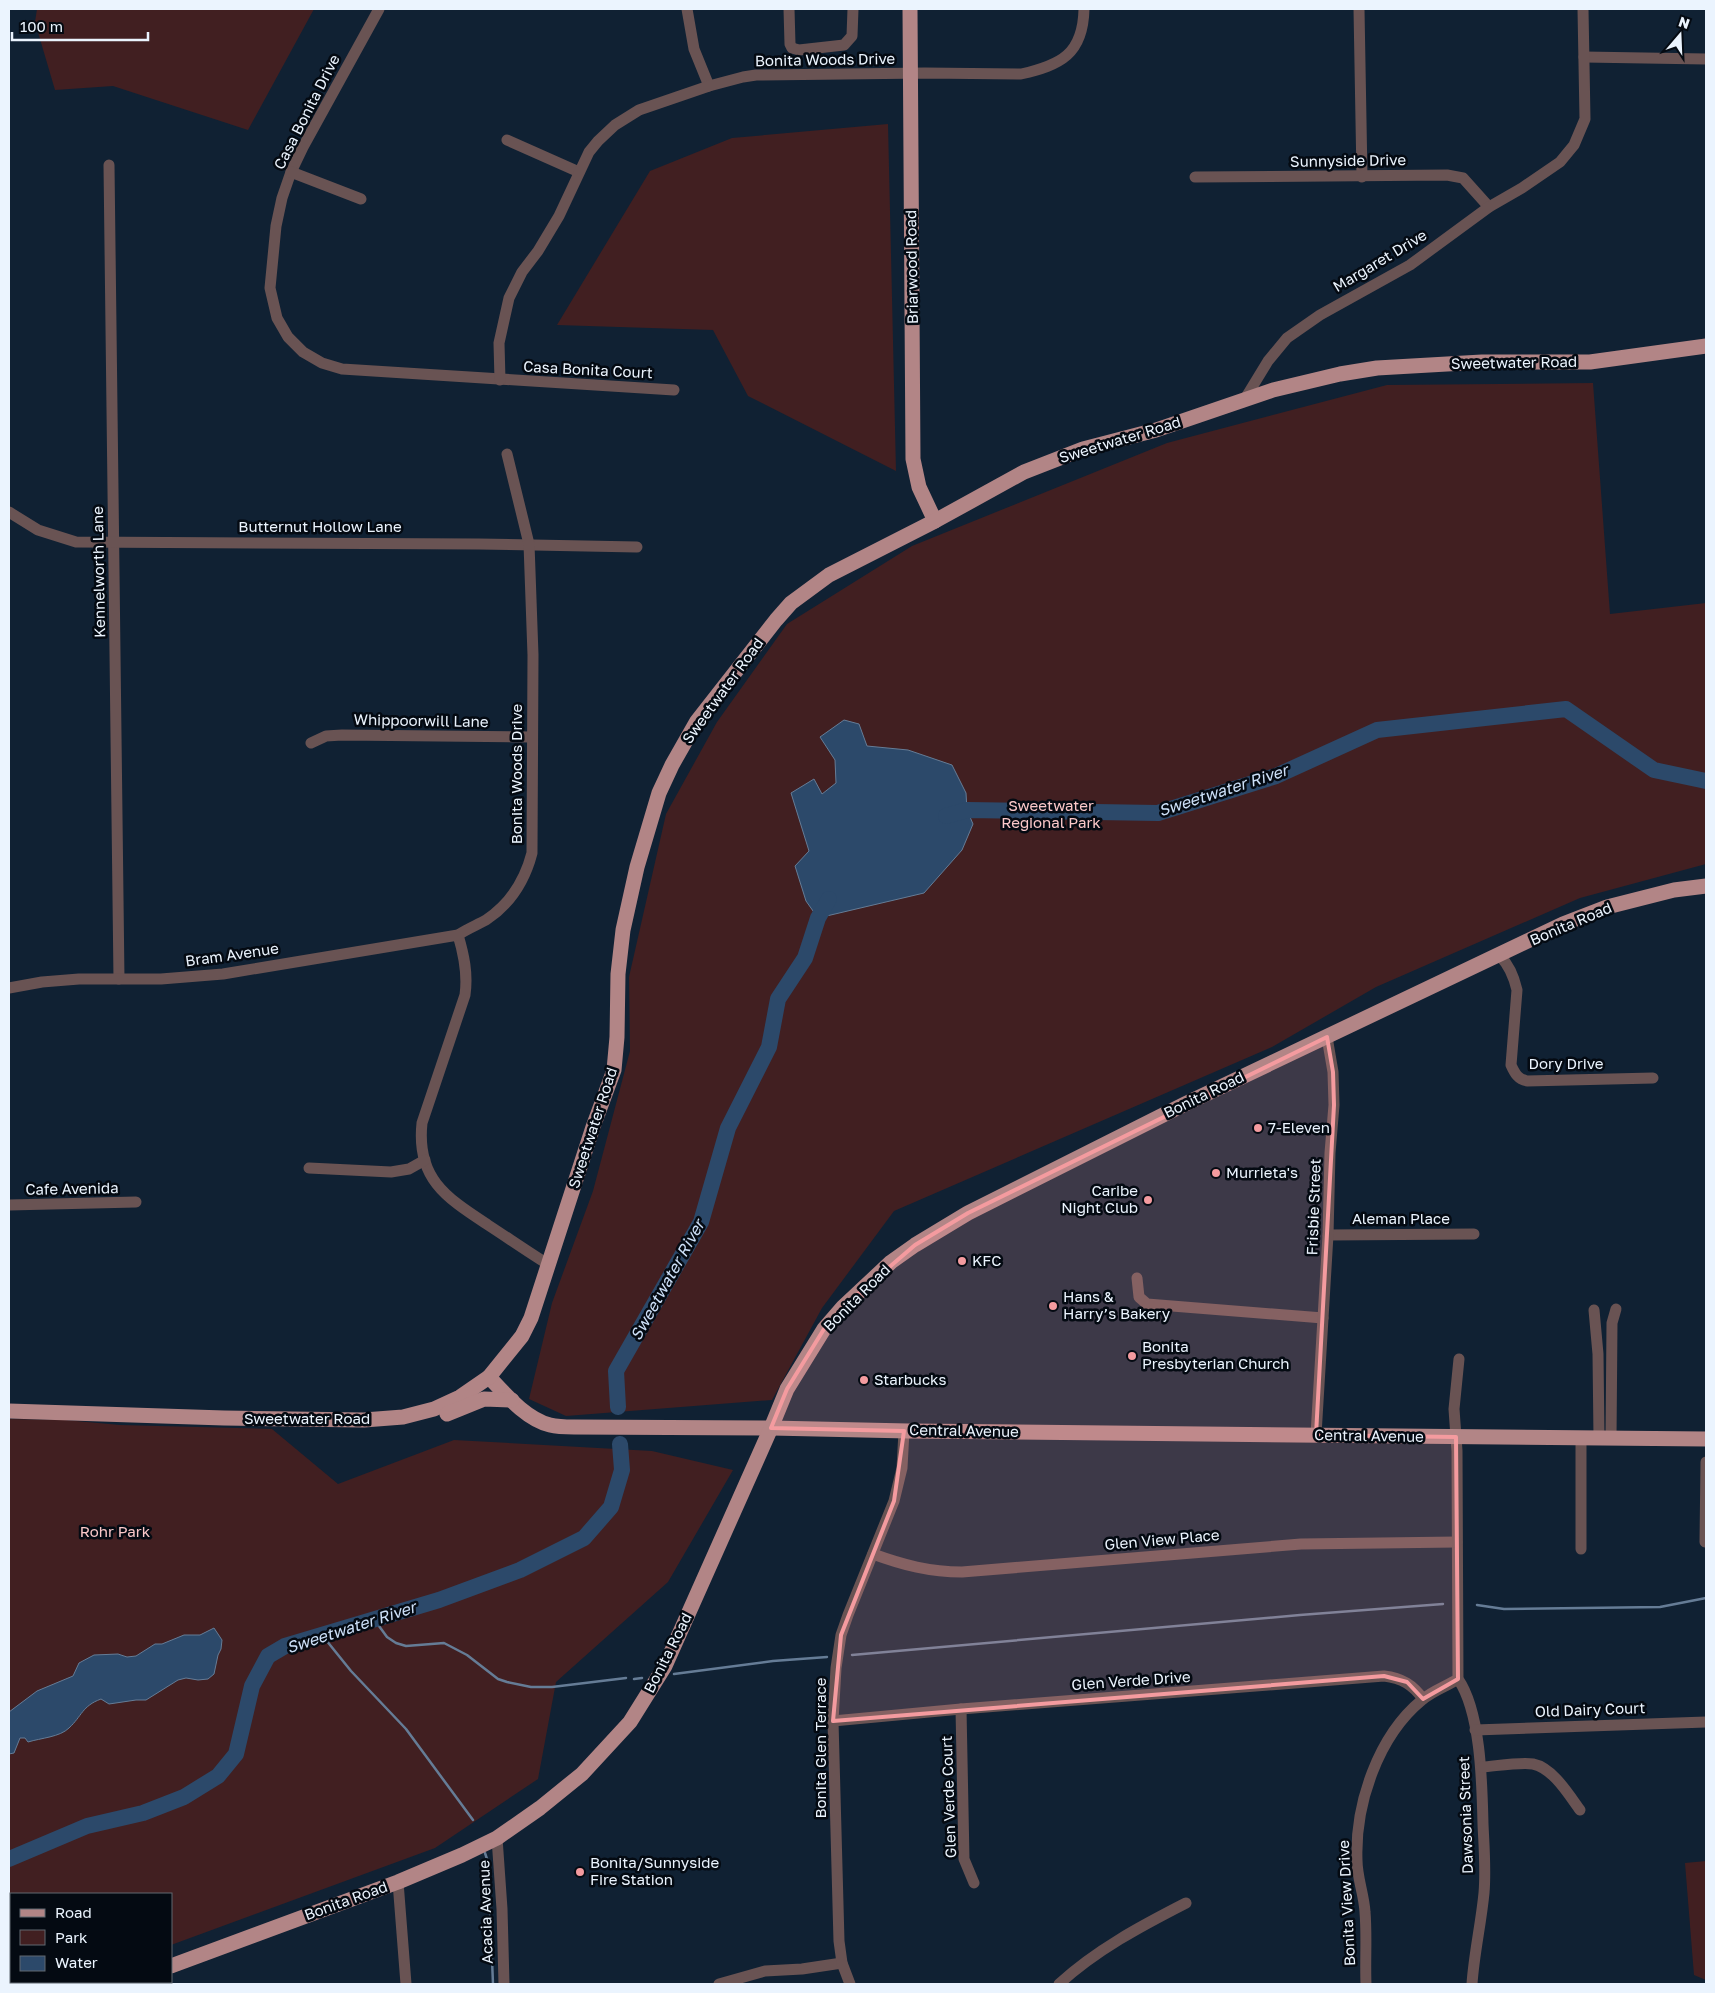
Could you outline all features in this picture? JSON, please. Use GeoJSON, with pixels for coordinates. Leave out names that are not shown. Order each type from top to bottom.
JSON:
{"type":"FeatureCollection","features":[{"type":"Feature","properties":{"kind":"main road","name":"Briarwood Road"},"geometry":{"type":"LineString","coordinates":[[910,9],[913,459],[919,487],[935,521]]}},
{"type":"Feature","properties":{"kind":"main road","name":"Sweetwater Road"},"geometry":{"type":"LineString","coordinates":[[9,1411],[224,1418],[364,1420],[403,1418],[434,1409],[460,1397],[489,1377],[522,1336],[531,1318],[593,1127],[614,1070],[617,1037],[618,974],[623,930],[637,867],[659,793],[672,765],[697,721],[791,603],[829,575],[935,521],[1024,472],[1083,449],[1156,430],[1243,402],[1273,390],[1340,374],[1378,368],[1482,362],[1590,362],[1706,346]]}},
{"type":"Feature","properties":{"kind":"main road","name":"Bonita Road"},"geometry":{"type":"LineString","coordinates":[[172,1966],[398,1882],[462,1855],[497,1838],[540,1808],[582,1774],[630,1722],[665,1666],[787,1389],[824,1329],[891,1262],[915,1245],[976,1208],[1185,1104],[1445,979],[1500,956],[1563,924],[1607,907],[1674,890],[1706,886]]}},
{"type":"Feature","properties":{"kind":"main road","name":"Central Avenue"},"geometry":{"type":"LineString","coordinates":[[489,1377],[532,1417],[550,1425],[595,1428],[771,1428],[1456,1438],[1706,1439]]}},
{"type":"Feature","properties":{"kind":"main road"},"geometry":{"type":"LineString","coordinates":[[364,1420],[375,1427],[416,1425],[476,1401],[490,1399],[512,1400]]}},
{"type":"Feature","properties":{"kind":"street","name":"Casa Bonita Drive"},"geometry":{"type":"LineString","coordinates":[[379,9],[303,147],[291,172],[282,198],[276,226],[270,288],[277,318],[295,345],[322,363],[342,369],[500,380]]}},
{"type":"Feature","properties":{"kind":"street"},"geometry":{"type":"LineString","coordinates":[[687,9],[694,49],[709,86]]}},
{"type":"Feature","properties":{"kind":"street"},"geometry":{"type":"LineString","coordinates":[[789,9],[790,44],[792,48],[798,50],[840,46],[848,42],[853,32],[853,9]]}},
{"type":"Feature","properties":{"kind":"street","name":"Bonita Woods Drive"},"geometry":{"type":"LineString","coordinates":[[500,380],[499,343],[509,298],[522,272],[538,251],[559,216],[589,152],[615,125],[639,110],[709,86],[756,75],[1021,74],[1050,67],[1064,58],[1075,46],[1082,30],[1084,9]]}},
{"type":"Feature","properties":{"kind":"street"},"geometry":{"type":"LineString","coordinates":[[1358,9],[1362,177]]}},
{"type":"Feature","properties":{"kind":"street"},"geometry":{"type":"LineString","coordinates":[[1583,9],[1584,57],[1706,59]]}},
{"type":"Feature","properties":{"kind":"street","name":"Margaret Drive"},"geometry":{"type":"LineString","coordinates":[[1243,402],[1268,361],[1287,338],[1320,315],[1410,265],[1489,207],[1522,188],[1560,162],[1574,146],[1584,119],[1584,57]]}},
{"type":"Feature","properties":{"kind":"street"},"geometry":{"type":"LineString","coordinates":[[507,140],[579,172]]}},
{"type":"Feature","properties":{"kind":"street","name":"Kennelworth Lane"},"geometry":{"type":"LineString","coordinates":[[109,166],[120,979]]}},
{"type":"Feature","properties":{"kind":"street"},"geometry":{"type":"LineString","coordinates":[[291,172],[361,199]]}},
{"type":"Feature","properties":{"kind":"street","name":"Sunnyside Drive"},"geometry":{"type":"LineString","coordinates":[[1195,177],[1447,175],[1463,178],[1489,207]]}},
{"type":"Feature","properties":{"kind":"street","name":"Casa Bonita Court"},"geometry":{"type":"LineString","coordinates":[[500,380],[674,390]]}},
{"type":"Feature","properties":{"kind":"street","name":"Bonita Woods Drive"},"geometry":{"type":"LineString","coordinates":[[458,935],[487,919],[513,895],[527,870],[532,846],[533,654],[529,544],[507,454]]}},
{"type":"Feature","properties":{"kind":"street","name":"Butternut Hollow Lane"},"geometry":{"type":"LineString","coordinates":[[9,512],[38,530],[76,542],[529,544],[637,547]]}},
{"type":"Feature","properties":{"kind":"street","name":"Whippoorwill Lane"},"geometry":{"type":"LineString","coordinates":[[311,743],[326,736],[342,735],[532,737]]}},
{"type":"Feature","properties":{"kind":"street"},"geometry":{"type":"LineString","coordinates":[[458,935],[467,981],[465,995],[422,1123],[421,1142],[425,1160],[433,1179],[453,1202],[549,1265]]}},
{"type":"Feature","properties":{"kind":"street","name":"Bram Avenue"},"geometry":{"type":"LineString","coordinates":[[9,988],[42,982],[79,979],[162,979],[224,974],[458,935]]}},
{"type":"Feature","properties":{"kind":"street","name":"Dory Drive"},"geometry":{"type":"LineString","coordinates":[[1500,956],[1506,962],[1517,990],[1511,1065],[1515,1074],[1522,1080],[1653,1078]]}},
{"type":"Feature","properties":{"kind":"street","name":"Frisbie Street"},"geometry":{"type":"LineString","coordinates":[[1316,1435],[1328,1234],[1334,1072],[1327,1037]]}},
{"type":"Feature","properties":{"kind":"street"},"geometry":{"type":"LineString","coordinates":[[309,1168],[391,1172],[410,1168],[425,1160]]}},
{"type":"Feature","properties":{"kind":"street","name":"Cafe Avenida"},"geometry":{"type":"LineString","coordinates":[[9,1205],[136,1202]]}},
{"type":"Feature","properties":{"kind":"street","name":"Aleman Place"},"geometry":{"type":"LineString","coordinates":[[1328,1234],[1474,1234]]}},
{"type":"Feature","properties":{"kind":"street"},"geometry":{"type":"LineString","coordinates":[[1137,1278],[1139,1297],[1147,1304],[1323,1318]]}},
{"type":"Feature","properties":{"kind":"street"},"geometry":{"type":"LineString","coordinates":[[1605,1438],[1612,1323],[1616,1309]]}},
{"type":"Feature","properties":{"kind":"street"},"geometry":{"type":"LineString","coordinates":[[1594,1310],[1605,1438]]}},
{"type":"Feature","properties":{"kind":"street"},"geometry":{"type":"LineString","coordinates":[[1456,1438],[1454,1409],[1459,1359]]}},
{"type":"Feature","properties":{"kind":"street","name":"Bonita Glen Terrace"},"geometry":{"type":"LineString","coordinates":[[850,1984],[842,1963],[839,1941],[833,1721],[836,1668],[841,1635],[874,1554],[896,1493],[902,1468],[904,1431]]}},
{"type":"Feature","properties":{"kind":"street","name":"Dawsonia Street"},"geometry":{"type":"LineString","coordinates":[[1456,1438],[1458,1679],[1464,1687],[1472,1713],[1482,1767],[1484,1893],[1474,1954],[1472,1984]]}},
{"type":"Feature","properties":{"kind":"street"},"geometry":{"type":"LineString","coordinates":[[1580,1549],[1581,1438]]}},
{"type":"Feature","properties":{"kind":"street"},"geometry":{"type":"LineString","coordinates":[[1705,1542],[1706,1462]]}},
{"type":"Feature","properties":{"kind":"street","name":"Glen View Place"},"geometry":{"type":"LineString","coordinates":[[874,1554],[920,1569],[938,1572],[962,1572],[1301,1544],[1457,1542]]}},
{"type":"Feature","properties":{"kind":"street","name":"Glen Verde Drive"},"geometry":{"type":"LineString","coordinates":[[833,1721],[961,1709],[1384,1676],[1407,1682],[1423,1699]]}},
{"type":"Feature","properties":{"kind":"street","name":"Bonita View Drive"},"geometry":{"type":"LineString","coordinates":[[1366,1984],[1365,1913],[1358,1878],[1357,1835],[1361,1809],[1370,1778],[1384,1749],[1401,1723],[1423,1699],[1458,1679]]}},
{"type":"Feature","properties":{"kind":"street","name":"Glen Verde Court"},"geometry":{"type":"LineString","coordinates":[[961,1709],[964,1859],[974,1883]]}},
{"type":"Feature","properties":{"kind":"street","name":"Old Dairy Court"},"geometry":{"type":"LineString","coordinates":[[1475,1730],[1706,1722]]}},
{"type":"Feature","properties":{"kind":"street"},"geometry":{"type":"LineString","coordinates":[[1482,1767],[1532,1764],[1542,1767],[1552,1776],[1580,1810]]}},
{"type":"Feature","properties":{"kind":"street","name":"Acacia Avenue"},"geometry":{"type":"LineString","coordinates":[[497,1838],[502,1909],[504,1984]]}},
{"type":"Feature","properties":{"kind":"street"},"geometry":{"type":"LineString","coordinates":[[398,1882],[406,1984]]}},
{"type":"Feature","properties":{"kind":"street"},"geometry":{"type":"LineString","coordinates":[[1059,1984],[1076,1968],[1111,1944],[1186,1902]]}},
{"type":"Feature","properties":{"kind":"street"},"geometry":{"type":"LineString","coordinates":[[719,1984],[765,1972],[842,1963]]}},
{"type":"Feature","properties":{"kind":"highlighted area"},"geometry":{"type":"Polygon","coordinates":[[[1327,1037],[1333,1072],[1334,1105],[1316,1435],[1456,1437],[1458,1679],[1423,1699],[1407,1682],[1384,1676],[833,1721],[841,1635],[894,1501],[904,1431],[771,1428],[787,1389],[824,1329],[843,1307],[915,1245],[968,1213],[1327,1037]]]}},
{"type":"Feature","properties":{"kind":"green space"},"geometry":{"type":"Polygon","coordinates":[[[37,9],[314,9],[248,130],[113,86],[55,90],[35,22],[37,9]]]}},
{"type":"Feature","properties":{"kind":"green space"},"geometry":{"type":"Polygon","coordinates":[[[888,124],[896,471],[748,396],[713,330],[557,325],[650,171],[732,138],[888,124]]]}},
{"type":"Feature","properties":{"kind":"green space","name":"Sweetwater Regional Park"},"geometry":{"type":"Polygon","coordinates":[[[1593,383],[1610,614],[1706,603],[1706,864],[1580,898],[1376,987],[1272,1047],[894,1211],[822,1308],[772,1400],[566,1416],[529,1399],[552,1303],[593,1191],[630,1051],[629,977],[666,814],[717,722],[787,624],[912,546],[1167,443],[1387,385],[1593,383]]]}},
{"type":"Feature","properties":{"kind":"green space","name":"Rohr Park"},"geometry":{"type":"Polygon","coordinates":[[[9,1419],[65,1420],[120,1425],[272,1429],[338,1484],[454,1440],[652,1451],[733,1470],[668,1582],[556,1682],[538,1779],[435,1848],[172,1945],[172,1893],[10,1893],[10,1983],[68,1983],[9,1984],[9,1419]]]}},
{"type":"Feature","properties":{"kind":"green space"},"geometry":{"type":"Polygon","coordinates":[[[1706,1861],[1706,1980],[1694,1975],[1685,1863],[1706,1861]]]}},
{"type":"Feature","properties":{"kind":"water"},"geometry":{"type":"Polygon","coordinates":[[[844,720],[859,724],[867,746],[908,750],[952,765],[966,793],[967,810],[973,824],[962,850],[924,893],[818,918],[806,901],[795,866],[809,851],[791,793],[814,779],[822,794],[836,783],[835,760],[820,737],[844,720]]]}},
{"type":"Feature","properties":{"kind":"water"},"geometry":{"type":"Polygon","coordinates":[[[214,1628],[222,1640],[221,1649],[214,1674],[208,1679],[186,1678],[178,1680],[146,1700],[109,1704],[101,1699],[86,1708],[65,1731],[28,1742],[25,1738],[20,1738],[14,1753],[9,1754],[9,1712],[37,1691],[73,1676],[79,1663],[94,1655],[118,1654],[127,1657],[136,1656],[155,1644],[162,1644],[184,1635],[200,1635],[214,1628]]]}},
{"type":"Feature","properties":{"kind":"waterway","name":"Sweetwater River"},"geometry":{"type":"LineString","coordinates":[[946,816],[967,810],[1158,813],[1276,776],[1377,730],[1566,709],[1654,770],[1706,781]]}},
{"type":"Feature","properties":{"kind":"waterway","name":"Sweetwater River"},"geometry":{"type":"LineString","coordinates":[[618,1407],[616,1371],[701,1222],[728,1128],[769,1047],[778,999],[805,958],[818,918],[829,899]]}},
{"type":"Feature","properties":{"kind":"waterway","name":"Sweetwater River"},"geometry":{"type":"LineString","coordinates":[[9,1859],[87,1826],[143,1813],[184,1797],[218,1776],[236,1754],[252,1686],[268,1656],[285,1646],[439,1600],[520,1570],[584,1538],[611,1507],[622,1470],[620,1444]]}},
{"type":"Feature","properties":{"kind":"waterway"},"geometry":{"type":"LineString","coordinates":[[1477,1605],[1504,1609],[1660,1607],[1706,1598]]}},
{"type":"Feature","properties":{"kind":"waterway"},"geometry":{"type":"LineString","coordinates":[[852,1655],[1443,1604]]}},
{"type":"Feature","properties":{"kind":"waterway"},"geometry":{"type":"LineString","coordinates":[[377,1619],[379,1626],[387,1637],[396,1643],[406,1646],[444,1643],[467,1655],[498,1679],[507,1682],[531,1687],[552,1687],[626,1678]]}},
{"type":"Feature","properties":{"kind":"waterway"},"geometry":{"type":"LineString","coordinates":[[322,1635],[351,1671],[406,1729],[473,1820]]}},
{"type":"Feature","properties":{"kind":"waterway"},"geometry":{"type":"LineString","coordinates":[[674,1674],[773,1661],[827,1657]]}},
{"type":"Feature","properties":{"kind":"waterway"},"geometry":{"type":"LineString","coordinates":[[634,1679],[642,1678]]}},
{"type":"Feature","properties":{"kind":"waterway"},"geometry":{"type":"LineString","coordinates":[[485,1853],[488,1862],[493,1984]]}},
{"type":"Feature","properties":{"kind":"place","name":"7-Eleven"},"geometry":{"type":"Point","coordinates":[1258,1128]}},
{"type":"Feature","properties":{"kind":"place","name":"Murrieta's"},"geometry":{"type":"Point","coordinates":[1216,1173]}},
{"type":"Feature","properties":{"kind":"place","name":"Caribe Night Club"},"geometry":{"type":"Point","coordinates":[1148,1200]}},
{"type":"Feature","properties":{"kind":"place","name":"KFC"},"geometry":{"type":"Point","coordinates":[962,1261]}},
{"type":"Feature","properties":{"kind":"place","name":"Hans & Harry’s Bakery"},"geometry":{"type":"Point","coordinates":[1053,1306]}},
{"type":"Feature","properties":{"kind":"place","name":"Bonita Presbyterian Church"},"geometry":{"type":"Point","coordinates":[1132,1356]}},
{"type":"Feature","properties":{"kind":"place","name":"Starbucks"},"geometry":{"type":"Point","coordinates":[864,1380]}},
{"type":"Feature","properties":{"kind":"place","name":"Bonita/Sunnyside Fire Station"},"geometry":{"type":"Point","coordinates":[580,1872]}}]}
